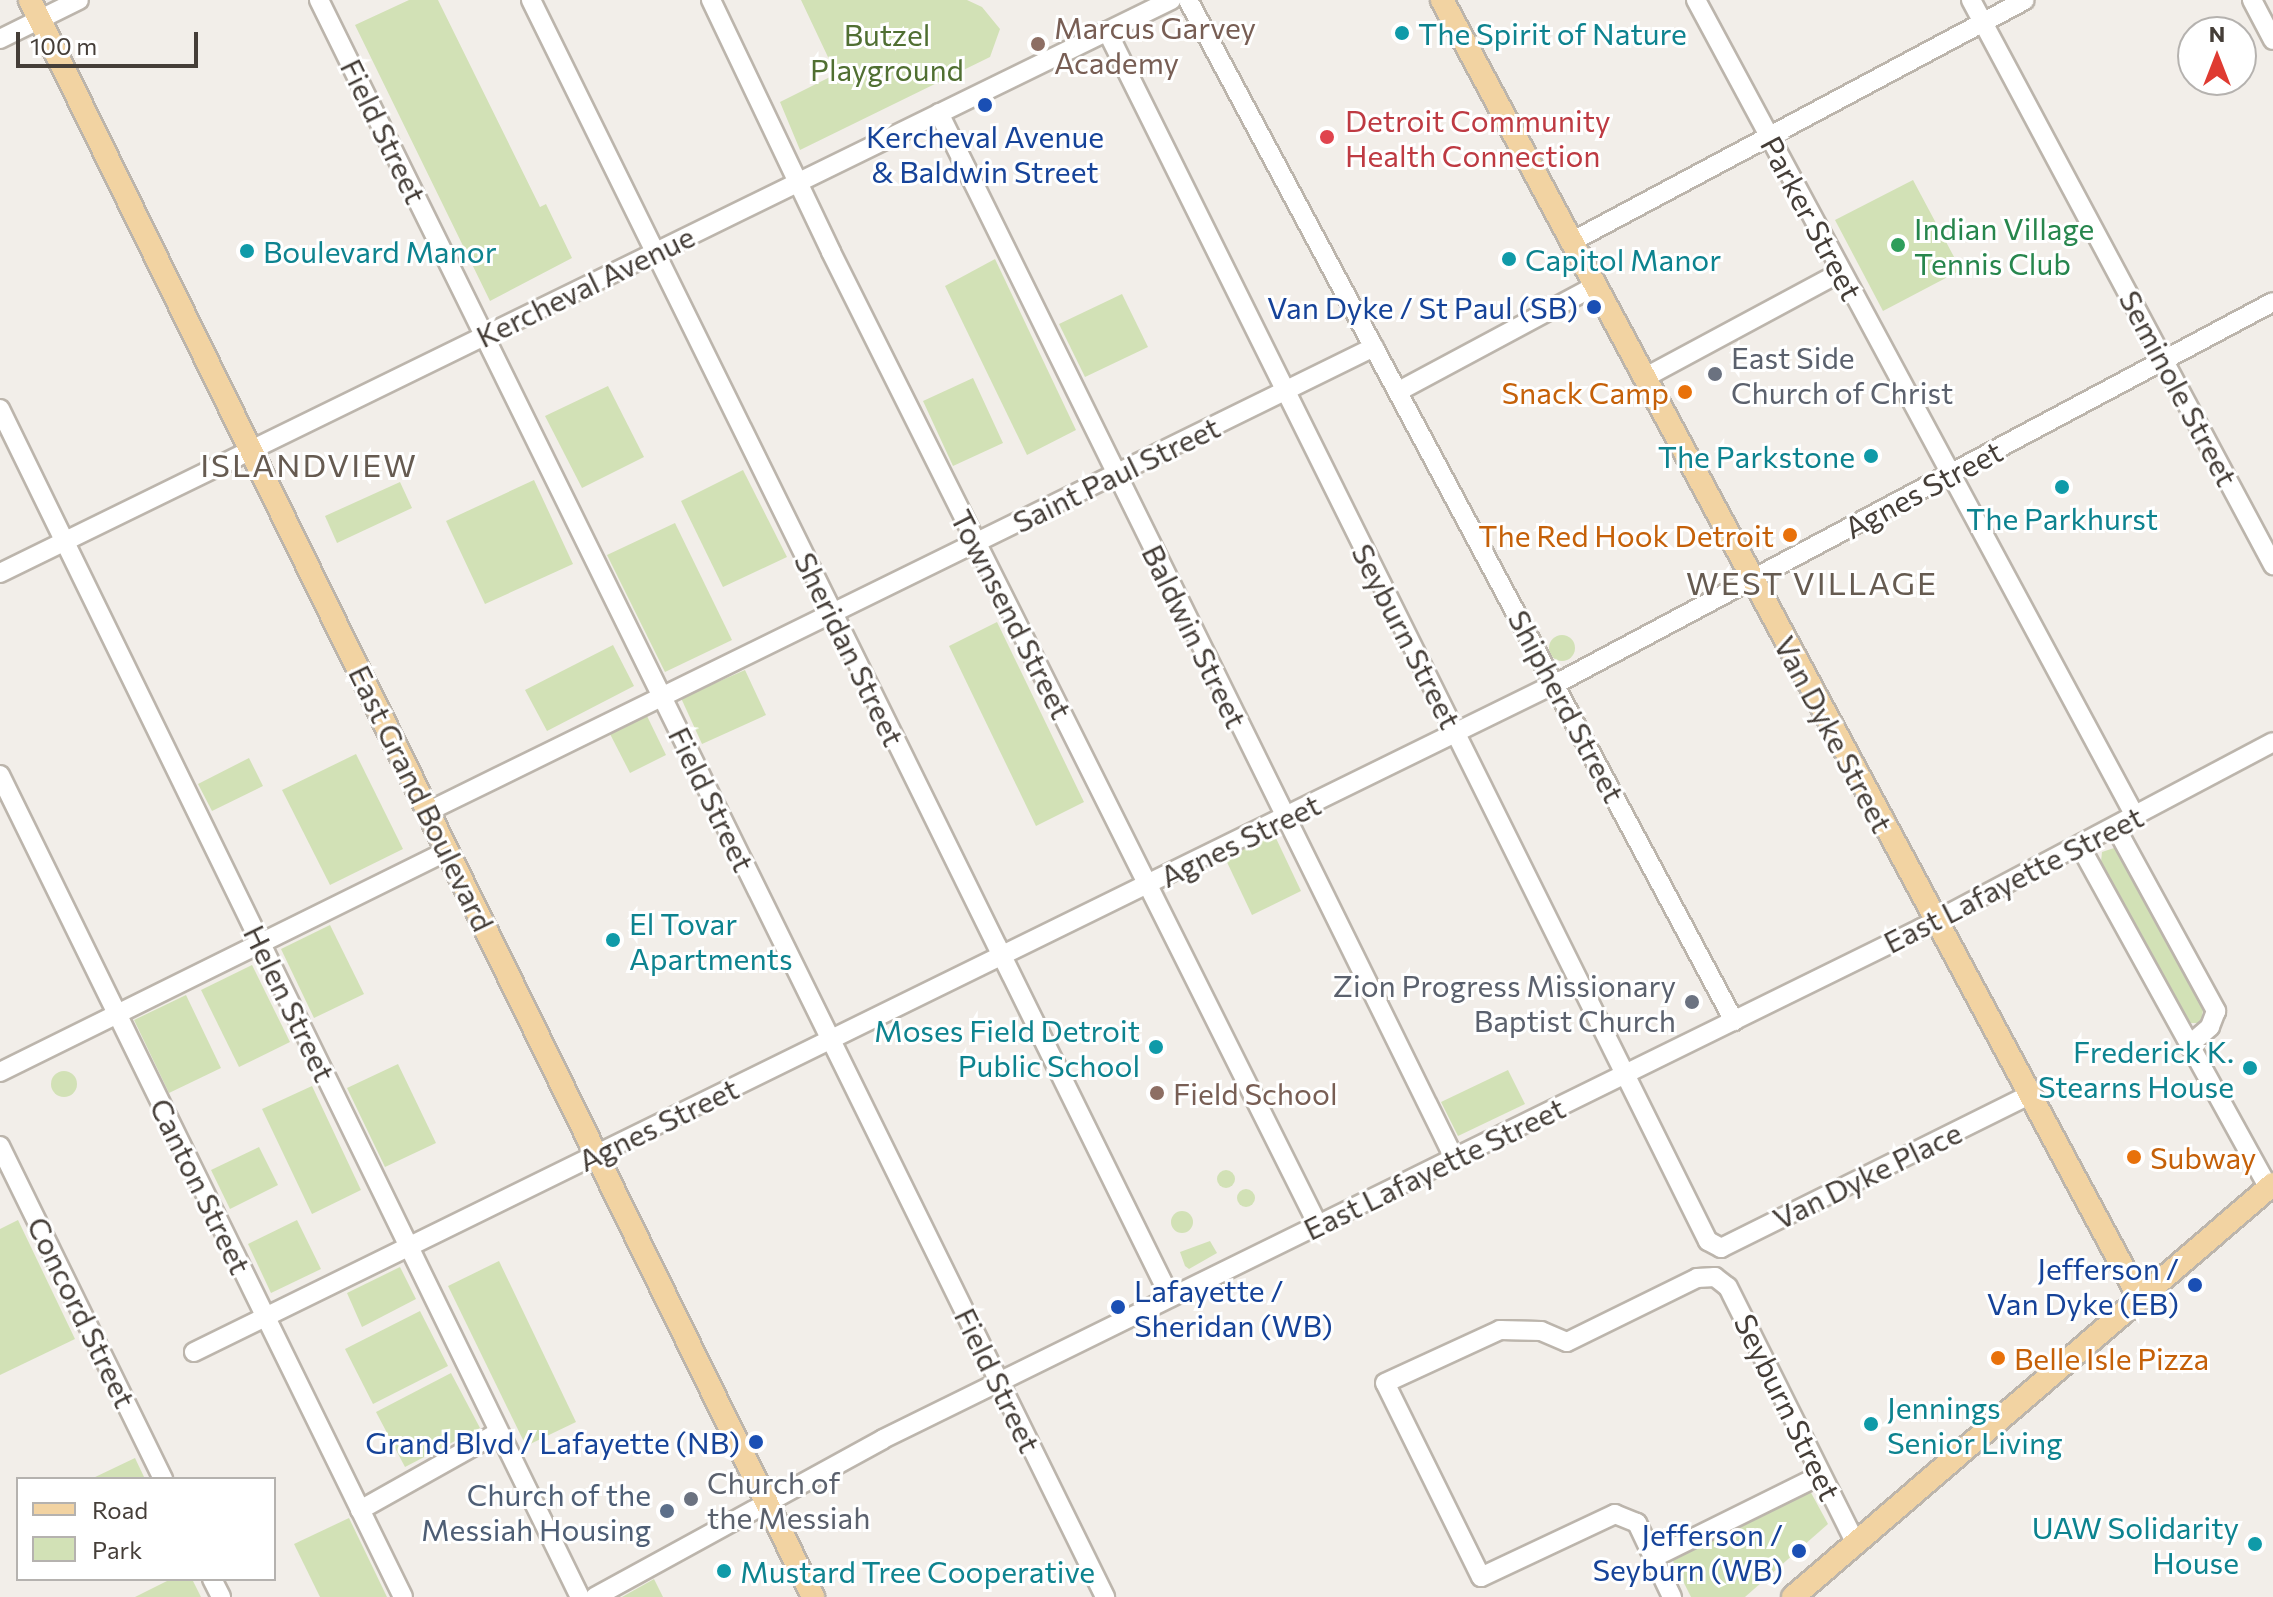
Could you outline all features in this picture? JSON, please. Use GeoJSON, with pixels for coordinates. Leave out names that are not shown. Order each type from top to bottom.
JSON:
{"type":"FeatureCollection","features":[{"type":"Feature","properties":{"kind":"main road","name":"Van Dyke Street"},"geometry":{"type":"LineString","coordinates":[[1442,0],[2027,1096],[2139,1297]]}},
{"type":"Feature","properties":{"kind":"main road","name":"East Grand Boulevard"},"geometry":{"type":"LineString","coordinates":[[35,10],[813,1597]]}},
{"type":"Feature","properties":{"kind":"main road"},"geometry":{"type":"LineString","coordinates":[[1793,1597],[2271,1186]]}},
{"type":"Feature","properties":{"kind":"street"},"geometry":{"type":"LineString","coordinates":[[0,39],[35,10],[79,0]]}},
{"type":"Feature","properties":{"kind":"street","name":"Field Street"},"geometry":{"type":"LineString","coordinates":[[319,0],[1105,1597]]}},
{"type":"Feature","properties":{"kind":"street","name":"Sheridan Street"},"geometry":{"type":"LineString","coordinates":[[531,0],[1170,1297]]}},
{"type":"Feature","properties":{"kind":"street","name":"Townsend Street"},"geometry":{"type":"LineString","coordinates":[[711,0],[976,542],[1318,1225]]}},
{"type":"Feature","properties":{"kind":"street","name":"Kercheval Avenue"},"geometry":{"type":"LineString","coordinates":[[0,573],[251,447],[485,336],[1171,0]]}},
{"type":"Feature","properties":{"kind":"street"},"geometry":{"type":"LineString","coordinates":[[1188,0],[1374,347]]}},
{"type":"Feature","properties":{"kind":"street","name":"Parker Street"},"geometry":{"type":"LineString","coordinates":[[1696,0],[2135,816]]}},
{"type":"Feature","properties":{"kind":"street","name":"Seminole Street"},"geometry":{"type":"LineString","coordinates":[[1971,0],[2273,565]]}},
{"type":"Feature","properties":{"kind":"street"},"geometry":{"type":"LineString","coordinates":[[1571,242],[2025,0]]}},
{"type":"Feature","properties":{"kind":"street"},"geometry":{"type":"LineString","coordinates":[[2252,0],[2273,40]]}},
{"type":"Feature","properties":{"kind":"street","name":"Seyburn Street"},"geometry":{"type":"LineString","coordinates":[[1107,31],[1708,1241]]}},
{"type":"Feature","properties":{"kind":"street","name":"Baldwin Street"},"geometry":{"type":"LineString","coordinates":[[939,113],[1454,1158]]}},
{"type":"Feature","properties":{"kind":"street"},"geometry":{"type":"LineString","coordinates":[[1644,378],[1841,272]]}},
{"type":"Feature","properties":{"kind":"street"},"geometry":{"type":"LineString","coordinates":[[1399,391],[1595,286]]}},
{"type":"Feature","properties":{"kind":"street","name":"Agnes Street"},"geometry":{"type":"LineString","coordinates":[[194,1352],[1555,684],[2273,302]]}},
{"type":"Feature","properties":{"kind":"street","name":"Saint Paul Street"},"geometry":{"type":"LineString","coordinates":[[427,812],[1374,347]]}},
{"type":"Feature","properties":{"kind":"street","name":"Shipherd Street"},"geometry":{"type":"LineString","coordinates":[[1374,347],[1734,1021]]}},
{"type":"Feature","properties":{"kind":"street","name":"Helen Street"},"geometry":{"type":"LineString","coordinates":[[0,409],[580,1597]]}},
{"type":"Feature","properties":{"kind":"street","name":"East Lafayette Street"},"geometry":{"type":"LineString","coordinates":[[595,1597],[766,1499],[1934,922],[2273,742]]}},
{"type":"Feature","properties":{"kind":"street","name":"Canton Street"},"geometry":{"type":"LineString","coordinates":[[0,775],[403,1597]]}},
{"type":"Feature","properties":{"kind":"street"},"geometry":{"type":"LineString","coordinates":[[2116,828],[2216,1011],[2210,1027],[2189,1045]]}},
{"type":"Feature","properties":{"kind":"street"},"geometry":{"type":"LineString","coordinates":[[2080,846],[2189,1045],[2271,1186]]}},
{"type":"Feature","properties":{"kind":"street"},"geometry":{"type":"LineString","coordinates":[[0,1072],[447,851]]}},
{"type":"Feature","properties":{"kind":"street","name":"Van Dyke Place"},"geometry":{"type":"LineString","coordinates":[[1708,1241],[1721,1248],[2027,1096]]}},
{"type":"Feature","properties":{"kind":"street","name":"Concord Street"},"geometry":{"type":"LineString","coordinates":[[0,1146],[162,1477]]}},
{"type":"Feature","properties":{"kind":"street","name":"Seyburn Street"},"geometry":{"type":"LineString","coordinates":[[1653,1558],[1637,1523],[1622,1515],[1602,1517],[1481,1577],[1385,1383],[1500,1330],[1541,1331],[1567,1342],[1697,1278],[1715,1277],[1728,1287],[1855,1542]]}},
{"type":"Feature","properties":{"kind":"street"},"geometry":{"type":"LineString","coordinates":[[360,1510],[499,1432]]}},
{"type":"Feature","properties":{"kind":"street"},"geometry":{"type":"LineString","coordinates":[[1672,1597],[1653,1558],[1821,1475]]}},
{"type":"Feature","properties":{"kind":"green space"},"geometry":{"type":"Polygon","coordinates":[[[409,0],[438,0],[540,207],[546,204],[572,258],[490,301],[355,25],[409,0]]]}},
{"type":"Feature","properties":{"kind":"green space","name":"Butzel Playground"},"geometry":{"type":"Polygon","coordinates":[[[801,0],[967,0],[982,7],[1000,29],[990,57],[800,150],[780,102],[836,74],[801,0]]]}},
{"type":"Feature","properties":{"kind":"green space","name":"Indian Village Tennis Club"},"geometry":{"type":"Polygon","coordinates":[[[1913,180],[1961,270],[1883,311],[1835,220],[1913,180]]]}},
{"type":"Feature","properties":{"kind":"green space"},"geometry":{"type":"Polygon","coordinates":[[[995,259],[1076,430],[1027,455],[945,286],[995,259]]]}},
{"type":"Feature","properties":{"kind":"green space"},"geometry":{"type":"Polygon","coordinates":[[[1122,294],[1148,347],[1085,377],[1059,324],[1122,294]]]}},
{"type":"Feature","properties":{"kind":"green space"},"geometry":{"type":"Polygon","coordinates":[[[973,378],[1003,443],[953,466],[923,401],[973,378]]]}},
{"type":"Feature","properties":{"kind":"green space"},"geometry":{"type":"Polygon","coordinates":[[[608,386],[644,457],[582,488],[545,416],[608,386]]]}},
{"type":"Feature","properties":{"kind":"green space"},"geometry":{"type":"Polygon","coordinates":[[[743,470],[787,557],[723,587],[681,501],[743,470]]]}},
{"type":"Feature","properties":{"kind":"green space"},"geometry":{"type":"Polygon","coordinates":[[[534,480],[573,564],[485,604],[446,521],[534,480]]]}},
{"type":"Feature","properties":{"kind":"green space"},"geometry":{"type":"Polygon","coordinates":[[[400,482],[412,508],[337,543],[325,516],[400,482]]]}},
{"type":"Feature","properties":{"kind":"green space"},"geometry":{"type":"Polygon","coordinates":[[[675,523],[732,640],[665,672],[607,555],[675,523]]]}},
{"type":"Feature","properties":{"kind":"green space"},"geometry":{"type":"Polygon","coordinates":[[[997,622],[1084,802],[1036,826],[949,646],[997,622]]]}},
{"type":"Feature","properties":{"kind":"green space"},"geometry":{"type":"Polygon","coordinates":[[[1562,635],[1571,639],[1575,648],[1571,657],[1562,661],[1553,657],[1549,648],[1553,639],[1562,635]]]}},
{"type":"Feature","properties":{"kind":"green space"},"geometry":{"type":"Polygon","coordinates":[[[613,645],[634,686],[547,731],[525,690],[613,645]]]}},
{"type":"Feature","properties":{"kind":"green space"},"geometry":{"type":"Polygon","coordinates":[[[745,670],[766,715],[702,744],[681,698],[745,670]]]}},
{"type":"Feature","properties":{"kind":"green space"},"geometry":{"type":"Polygon","coordinates":[[[647,716],[666,755],[630,773],[610,734],[647,716]]]}},
{"type":"Feature","properties":{"kind":"green space"},"geometry":{"type":"Polygon","coordinates":[[[356,754],[403,849],[330,885],[282,790],[356,754]]]}},
{"type":"Feature","properties":{"kind":"green space"},"geometry":{"type":"Polygon","coordinates":[[[249,758],[263,786],[212,811],[198,784],[249,758]]]}},
{"type":"Feature","properties":{"kind":"green space"},"geometry":{"type":"Polygon","coordinates":[[[1274,834],[1301,891],[1252,915],[1225,858],[1274,834]]]}},
{"type":"Feature","properties":{"kind":"green space"},"geometry":{"type":"Polygon","coordinates":[[[2117,847],[2204,1004],[2201,1023],[2187,1023],[2101,862],[2102,852],[2117,847]]]}},
{"type":"Feature","properties":{"kind":"green space"},"geometry":{"type":"Polygon","coordinates":[[[330,925],[364,994],[314,1018],[281,949],[330,925]]]}},
{"type":"Feature","properties":{"kind":"green space"},"geometry":{"type":"Polygon","coordinates":[[[252,965],[290,1042],[239,1067],[201,990],[252,965]]]}},
{"type":"Feature","properties":{"kind":"green space"},"geometry":{"type":"Polygon","coordinates":[[[186,995],[221,1068],[169,1093],[134,1020],[186,995]]]}},
{"type":"Feature","properties":{"kind":"green space"},"geometry":{"type":"Polygon","coordinates":[[[398,1064],[436,1143],[385,1167],[347,1088],[398,1064]]]}},
{"type":"Feature","properties":{"kind":"green space"},"geometry":{"type":"Polygon","coordinates":[[[1508,1070],[1525,1104],[1458,1136],[1441,1102],[1508,1070]]]}},
{"type":"Feature","properties":{"kind":"green space"},"geometry":{"type":"Polygon","coordinates":[[[64,1071],[73,1075],[77,1084],[73,1093],[64,1097],[55,1093],[51,1084],[55,1075],[64,1071]]]}},
{"type":"Feature","properties":{"kind":"green space"},"geometry":{"type":"Polygon","coordinates":[[[312,1086],[361,1190],[312,1214],[262,1109],[312,1086]]]}},
{"type":"Feature","properties":{"kind":"green space"},"geometry":{"type":"Polygon","coordinates":[[[259,1147],[278,1185],[230,1209],[211,1170],[259,1147]]]}},
{"type":"Feature","properties":{"kind":"green space"},"geometry":{"type":"Polygon","coordinates":[[[1226,1170],[1235,1179],[1226,1188],[1217,1179],[1226,1170]]]}},
{"type":"Feature","properties":{"kind":"green space"},"geometry":{"type":"Polygon","coordinates":[[[1242,1189],[1250,1189],[1255,1198],[1253,1205],[1242,1207],[1237,1202],[1237,1194],[1242,1189]]]}},
{"type":"Feature","properties":{"kind":"green space"},"geometry":{"type":"Polygon","coordinates":[[[1182,1211],[1190,1214],[1193,1222],[1190,1230],[1182,1233],[1174,1230],[1171,1222],[1174,1214],[1182,1211]]]}},
{"type":"Feature","properties":{"kind":"green space"},"geometry":{"type":"Polygon","coordinates":[[[18,1220],[75,1339],[0,1375],[0,1229],[18,1220]]]}},
{"type":"Feature","properties":{"kind":"green space"},"geometry":{"type":"Polygon","coordinates":[[[297,1220],[321,1269],[271,1293],[248,1244],[297,1220]]]}},
{"type":"Feature","properties":{"kind":"green space"},"geometry":{"type":"Polygon","coordinates":[[[1210,1241],[1217,1253],[1189,1269],[1185,1266],[1180,1252],[1210,1241]]]}},
{"type":"Feature","properties":{"kind":"green space"},"geometry":{"type":"Polygon","coordinates":[[[499,1261],[576,1422],[526,1446],[448,1286],[499,1261]]]}},
{"type":"Feature","properties":{"kind":"green space"},"geometry":{"type":"Polygon","coordinates":[[[400,1267],[416,1299],[362,1327],[347,1293],[400,1267]]]}},
{"type":"Feature","properties":{"kind":"green space"},"geometry":{"type":"Polygon","coordinates":[[[420,1311],[448,1366],[373,1404],[345,1349],[420,1311]]]}},
{"type":"Feature","properties":{"kind":"green space"},"geometry":{"type":"Polygon","coordinates":[[[451,1373],[480,1428],[405,1467],[376,1412],[451,1373]]]}},
{"type":"Feature","properties":{"kind":"green space"},"geometry":{"type":"Polygon","coordinates":[[[135,1458],[144,1477],[95,1477],[135,1458]]]}},
{"type":"Feature","properties":{"kind":"green space"},"geometry":{"type":"Polygon","coordinates":[[[1809,1489],[1828,1524],[1745,1597],[1691,1597],[1671,1557],[1809,1489]]]}},
{"type":"Feature","properties":{"kind":"green space"},"geometry":{"type":"Polygon","coordinates":[[[349,1518],[387,1597],[320,1597],[294,1544],[349,1518]]]}},
{"type":"Feature","properties":{"kind":"green space"},"geometry":{"type":"Polygon","coordinates":[[[654,1579],[663,1597],[622,1597],[654,1579]]]}},
{"type":"Feature","properties":{"kind":"green space"},"geometry":{"type":"Polygon","coordinates":[[[167,1581],[193,1581],[201,1597],[135,1597],[167,1581]]]}},
{"type":"Feature","properties":{"kind":"place","name":"The Spirit of Nature"},"geometry":{"type":"Point","coordinates":[1402,33]}},
{"type":"Feature","properties":{"kind":"place","name":"Marcus Garvey Academy"},"geometry":{"type":"Point","coordinates":[1038,44]}},
{"type":"Feature","properties":{"kind":"place","name":"Kercheval Avenue & Baldwin Street"},"geometry":{"type":"Point","coordinates":[985,105]}},
{"type":"Feature","properties":{"kind":"place","name":"Detroit Community Health Connection"},"geometry":{"type":"Point","coordinates":[1327,137]}},
{"type":"Feature","properties":{"kind":"place","name":"Indian Village Tennis Club"},"geometry":{"type":"Point","coordinates":[1898,245]}},
{"type":"Feature","properties":{"kind":"place","name":"Boulevard Manor"},"geometry":{"type":"Point","coordinates":[247,251]}},
{"type":"Feature","properties":{"kind":"place","name":"Capitol Manor"},"geometry":{"type":"Point","coordinates":[1509,259]}},
{"type":"Feature","properties":{"kind":"place","name":"Van Dyke / St Paul (SB)"},"geometry":{"type":"Point","coordinates":[1594,307]}},
{"type":"Feature","properties":{"kind":"place","name":"East Side Church of Christ"},"geometry":{"type":"Point","coordinates":[1715,374]}},
{"type":"Feature","properties":{"kind":"place","name":"Snack Camp"},"geometry":{"type":"Point","coordinates":[1685,392]}},
{"type":"Feature","properties":{"kind":"place","name":"The Parkstone"},"geometry":{"type":"Point","coordinates":[1871,456]}},
{"type":"Feature","properties":{"kind":"place","name":"The Parkhurst"},"geometry":{"type":"Point","coordinates":[2062,487]}},
{"type":"Feature","properties":{"kind":"place","name":"The Red Hook Detroit"},"geometry":{"type":"Point","coordinates":[1790,535]}},
{"type":"Feature","properties":{"kind":"place","name":"El Tovar Apartments"},"geometry":{"type":"Point","coordinates":[613,940]}},
{"type":"Feature","properties":{"kind":"place","name":"Zion Progress Missionary Baptist Church"},"geometry":{"type":"Point","coordinates":[1692,1002]}},
{"type":"Feature","properties":{"kind":"place","name":"Moses Field Detroit Public School"},"geometry":{"type":"Point","coordinates":[1156,1047]}},
{"type":"Feature","properties":{"kind":"place","name":"Frederick K. Stearns House"},"geometry":{"type":"Point","coordinates":[2250,1068]}},
{"type":"Feature","properties":{"kind":"place","name":"Field School"},"geometry":{"type":"Point","coordinates":[1157,1093]}},
{"type":"Feature","properties":{"kind":"place","name":"Subway"},"geometry":{"type":"Point","coordinates":[2134,1157]}},
{"type":"Feature","properties":{"kind":"place","name":"Jefferson / Van Dyke (EB)"},"geometry":{"type":"Point","coordinates":[2195,1285]}},
{"type":"Feature","properties":{"kind":"place","name":"Lafayette / Sheridan (WB)"},"geometry":{"type":"Point","coordinates":[1118,1307]}},
{"type":"Feature","properties":{"kind":"place","name":"Belle Isle Pizza"},"geometry":{"type":"Point","coordinates":[1998,1358]}},
{"type":"Feature","properties":{"kind":"place","name":"Jennings Senior Living"},"geometry":{"type":"Point","coordinates":[1871,1424]}},
{"type":"Feature","properties":{"kind":"place","name":"Grand Blvd / Lafayette (NB)"},"geometry":{"type":"Point","coordinates":[756,1442]}},
{"type":"Feature","properties":{"kind":"place","name":"Church of the Messiah"},"geometry":{"type":"Point","coordinates":[691,1499]}},
{"type":"Feature","properties":{"kind":"place","name":"Church of the Messiah Housing"},"geometry":{"type":"Point","coordinates":[667,1511]}},
{"type":"Feature","properties":{"kind":"place","name":"UAW Solidarity House"},"geometry":{"type":"Point","coordinates":[2255,1544]}},
{"type":"Feature","properties":{"kind":"place","name":"Jefferson / Seyburn (WB)"},"geometry":{"type":"Point","coordinates":[1799,1551]}},
{"type":"Feature","properties":{"kind":"place","name":"Mustard Tree Cooperative"},"geometry":{"type":"Point","coordinates":[724,1571]}},
{"type":"Feature","properties":{"kind":"district","name":"ISLANDVIEW"},"geometry":{"type":"Point","coordinates":[309,464]}},
{"type":"Feature","properties":{"kind":"district","name":"WEST VILLAGE"},"geometry":{"type":"Point","coordinates":[1812,582]}}]}
